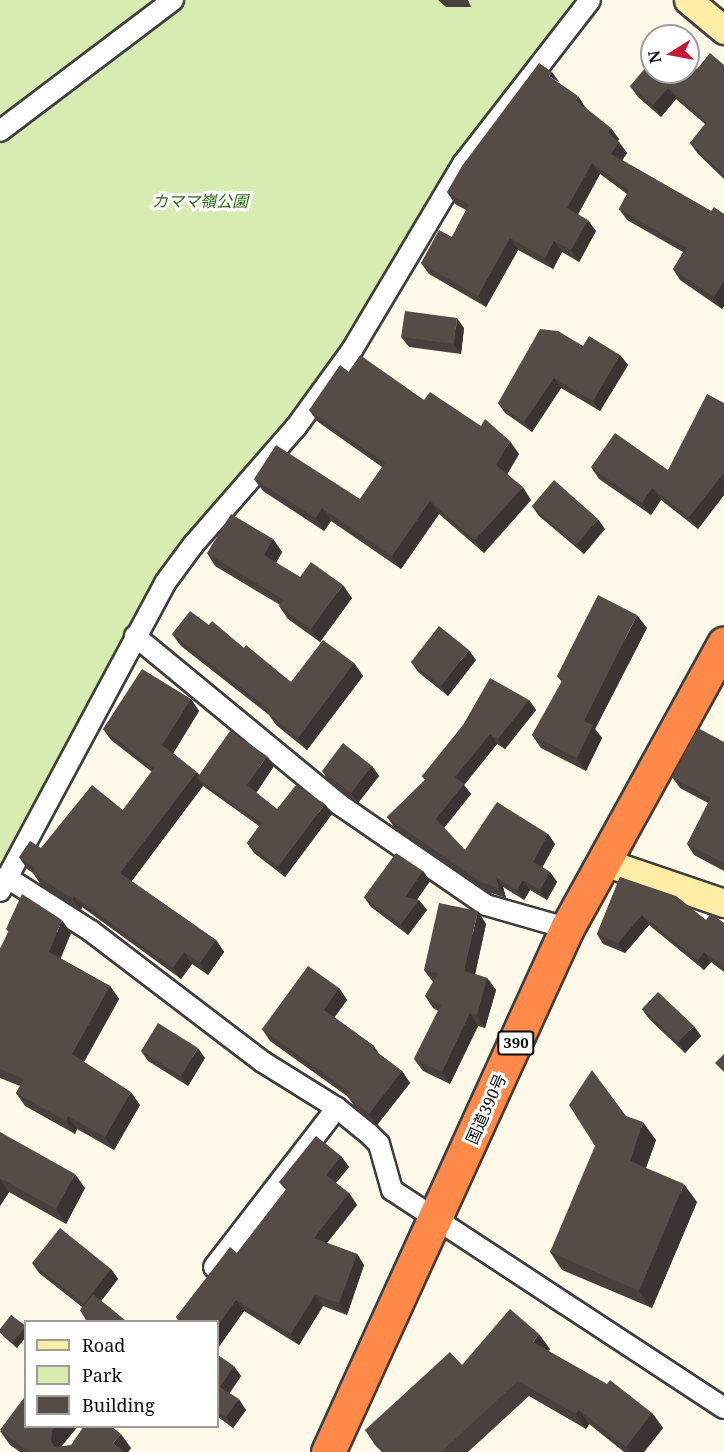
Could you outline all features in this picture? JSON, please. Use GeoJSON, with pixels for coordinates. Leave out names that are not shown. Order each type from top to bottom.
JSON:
{"type":"FeatureCollection","features":[{"type":"Feature","properties":{"kind":"highway","name":"国道390号"},"geometry":{"type":"LineString","coordinates":[[328,1452],[408,1271],[437,1220],[567,928],[724,644]]}},
{"type":"Feature","properties":{"kind":"street"},"geometry":{"type":"LineString","coordinates":[[0,130],[173,0]]}},
{"type":"Feature","properties":{"kind":"street"},"geometry":{"type":"LineString","coordinates":[[590,0],[463,164],[352,350],[296,427],[193,545],[165,583],[135,636],[65,775],[3,884],[91,931],[263,1062],[337,1108],[379,1144],[392,1190],[724,1408]]}},
{"type":"Feature","properties":{"kind":"street"},"geometry":{"type":"LineString","coordinates":[[688,0],[724,30]]}},
{"type":"Feature","properties":{"kind":"street"},"geometry":{"type":"LineString","coordinates":[[135,636],[340,805],[486,904],[567,928]]}},
{"type":"Feature","properties":{"kind":"street"},"geometry":{"type":"LineString","coordinates":[[604,862],[724,903]]}},
{"type":"Feature","properties":{"kind":"street"},"geometry":{"type":"LineString","coordinates":[[202,1284],[337,1108]]}},
{"type":"Feature","properties":{"kind":"green space","name":"カママ嶺公園"},"geometry":{"type":"Polygon","coordinates":[[[0,0],[586,0],[279,447],[135,636],[0,895],[0,0]]]}},
{"type":"Feature","properties":{"kind":"building"},"geometry":{"type":"Polygon","coordinates":[[[710,53],[724,65],[724,175],[690,143],[707,122],[668,88],[653,105],[630,86],[640,74],[640,84],[700,84],[700,65],[710,53]]]}},
{"type":"Feature","properties":{"kind":"building"},"geometry":{"type":"Polygon","coordinates":[[[539,63],[552,72],[549,76],[578,96],[576,100],[611,128],[608,133],[619,142],[611,154],[711,211],[714,207],[724,214],[724,281],[714,297],[673,269],[687,248],[619,209],[629,190],[592,163],[567,208],[588,220],[571,250],[554,241],[545,258],[510,238],[478,296],[421,263],[439,230],[452,237],[469,205],[447,192],[462,166],[539,63]]]}},
{"type":"Feature","properties":{"kind":"building"},"geometry":{"type":"Polygon","coordinates":[[[405,311],[457,318],[454,344],[401,337],[405,311]]]}},
{"type":"Feature","properties":{"kind":"building"},"geometry":{"type":"Polygon","coordinates":[[[540,329],[558,331],[583,346],[589,336],[620,355],[593,401],[554,378],[524,422],[498,403],[540,329]]]}},
{"type":"Feature","properties":{"kind":"building"},"geometry":{"type":"Polygon","coordinates":[[[360,355],[424,400],[430,392],[481,426],[485,419],[510,441],[496,465],[523,487],[475,540],[430,501],[392,556],[322,508],[316,518],[254,479],[276,445],[360,499],[385,463],[309,410],[340,365],[349,372],[360,355]]]}},
{"type":"Feature","properties":{"kind":"building"},"geometry":{"type":"Polygon","coordinates":[[[707,394],[724,403],[724,473],[689,517],[652,488],[642,503],[591,467],[615,433],[668,470],[707,394]]]}},
{"type":"Feature","properties":{"kind":"building"},"geometry":{"type":"Polygon","coordinates":[[[554,480],[598,519],[577,544],[532,506],[554,480]]]}},
{"type":"Feature","properties":{"kind":"building"},"geometry":{"type":"Polygon","coordinates":[[[231,514],[273,539],[264,555],[300,577],[311,562],[343,585],[311,629],[279,606],[284,600],[207,553],[231,514]]]}},
{"type":"Feature","properties":{"kind":"building"},"geometry":{"type":"Polygon","coordinates":[[[598,595],[637,615],[584,721],[593,725],[577,758],[532,735],[563,679],[557,676],[598,595]]]}},
{"type":"Feature","properties":{"kind":"building"},"geometry":{"type":"Polygon","coordinates":[[[190,611],[209,625],[212,621],[244,648],[246,645],[291,682],[323,640],[354,663],[298,738],[268,713],[270,710],[172,634],[190,611]]]}},
{"type":"Feature","properties":{"kind":"building"},"geometry":{"type":"Polygon","coordinates":[[[439,626],[469,650],[441,686],[411,662],[439,626]]]}},
{"type":"Feature","properties":{"kind":"building"},"geometry":{"type":"Polygon","coordinates":[[[142,669],[191,699],[162,745],[197,772],[120,873],[216,940],[200,963],[184,952],[173,968],[74,896],[73,899],[33,873],[35,868],[19,857],[30,841],[41,848],[92,785],[123,810],[154,768],[103,729],[142,669]]]}},
{"type":"Feature","properties":{"kind":"building"},"geometry":{"type":"Polygon","coordinates":[[[490,678],[529,700],[498,739],[490,734],[455,777],[464,784],[436,819],[465,850],[497,802],[548,834],[533,862],[550,872],[540,890],[523,880],[517,890],[496,877],[499,888],[481,882],[450,861],[451,857],[449,860],[387,817],[426,779],[422,776],[463,725],[490,678]]]}},
{"type":"Feature","properties":{"kind":"building"},"geometry":{"type":"Polygon","coordinates":[[[698,728],[724,742],[724,863],[687,844],[711,798],[672,777],[698,728]]]}},
{"type":"Feature","properties":{"kind":"building"},"geometry":{"type":"Polygon","coordinates":[[[230,731],[267,756],[247,785],[277,809],[296,785],[325,804],[278,867],[247,843],[262,823],[197,778],[230,731]]]}},
{"type":"Feature","properties":{"kind":"building"},"geometry":{"type":"Polygon","coordinates":[[[343,743],[372,766],[351,793],[322,771],[343,743]]]}},
{"type":"Feature","properties":{"kind":"building"},"geometry":{"type":"Polygon","coordinates":[[[396,853],[423,871],[405,897],[419,900],[401,924],[364,897],[396,853]]]}},
{"type":"Feature","properties":{"kind":"building"},"geometry":{"type":"Polygon","coordinates":[[[620,877],[676,896],[706,920],[711,913],[724,923],[724,967],[704,952],[698,960],[642,915],[618,943],[597,934],[620,877]]]}},
{"type":"Feature","properties":{"kind":"building"},"geometry":{"type":"Polygon","coordinates":[[[22,894],[62,920],[49,952],[110,986],[72,1054],[131,1092],[105,1137],[68,1116],[66,1121],[16,1093],[24,1079],[0,1069],[0,949],[9,930],[6,929],[22,894]]]}},
{"type":"Feature","properties":{"kind":"building"},"geometry":{"type":"Polygon","coordinates":[[[439,903],[478,911],[464,971],[487,978],[477,1015],[470,1013],[442,1072],[414,1059],[441,1005],[425,996],[438,973],[424,970],[439,903]]]}},
{"type":"Feature","properties":{"kind":"building"},"geometry":{"type":"Polygon","coordinates":[[[308,966],[339,988],[324,1010],[374,1046],[373,1049],[402,1071],[369,1114],[347,1096],[350,1092],[262,1029],[308,966]]]}},
{"type":"Feature","properties":{"kind":"building"},"geometry":{"type":"Polygon","coordinates":[[[658,992],[694,1026],[678,1042],[642,1009],[658,992]]]}},
{"type":"Feature","properties":{"kind":"building"},"geometry":{"type":"Polygon","coordinates":[[[158,1023],[198,1048],[181,1076],[141,1051],[158,1023]]]}},
{"type":"Feature","properties":{"kind":"building"},"geometry":{"type":"Polygon","coordinates":[[[724,1054],[724,1072],[715,1063],[724,1054]]]}},
{"type":"Feature","properties":{"kind":"building"},"geometry":{"type":"Polygon","coordinates":[[[592,1070],[626,1116],[643,1122],[630,1161],[684,1184],[639,1291],[550,1252],[595,1146],[569,1105],[592,1070]]]}},
{"type":"Feature","properties":{"kind":"building"},"geometry":{"type":"Polygon","coordinates":[[[0,1132],[75,1174],[56,1209],[0,1178],[0,1132]]]}},
{"type":"Feature","properties":{"kind":"building"},"geometry":{"type":"Polygon","coordinates":[[[316,1136],[341,1156],[326,1175],[349,1193],[314,1238],[357,1254],[339,1303],[315,1295],[291,1334],[236,1300],[219,1324],[219,1320],[180,1320],[176,1317],[230,1247],[237,1253],[287,1188],[279,1182],[316,1136]]]}},
{"type":"Feature","properties":{"kind":"building"},"geometry":{"type":"Polygon","coordinates":[[[60,1228],[111,1269],[84,1304],[32,1263],[60,1228]]]}},
{"type":"Feature","properties":{"kind":"building"},"geometry":{"type":"Polygon","coordinates":[[[93,1294],[125,1320],[86,1320],[80,1310],[93,1294]]]}},
{"type":"Feature","properties":{"kind":"building"},"geometry":{"type":"Polygon","coordinates":[[[510,1309],[539,1334],[533,1342],[607,1384],[610,1380],[652,1413],[626,1447],[579,1410],[576,1414],[518,1381],[441,1452],[385,1452],[365,1430],[450,1352],[462,1365],[510,1309]]]}},
{"type":"Feature","properties":{"kind":"building"},"geometry":{"type":"Polygon","coordinates":[[[11,1315],[24,1325],[24,1328],[13,1342],[0,1332],[11,1315]]]}},
{"type":"Feature","properties":{"kind":"building"},"geometry":{"type":"Polygon","coordinates":[[[219,1356],[234,1366],[220,1387],[239,1399],[226,1417],[219,1413],[219,1356]]]}},
{"type":"Feature","properties":{"kind":"building"},"geometry":{"type":"Polygon","coordinates":[[[24,1398],[24,1428],[54,1428],[51,1441],[55,1447],[71,1445],[83,1428],[114,1428],[121,1434],[113,1443],[122,1450],[121,1452],[29,1452],[0,1430],[24,1398]]]}}]}
